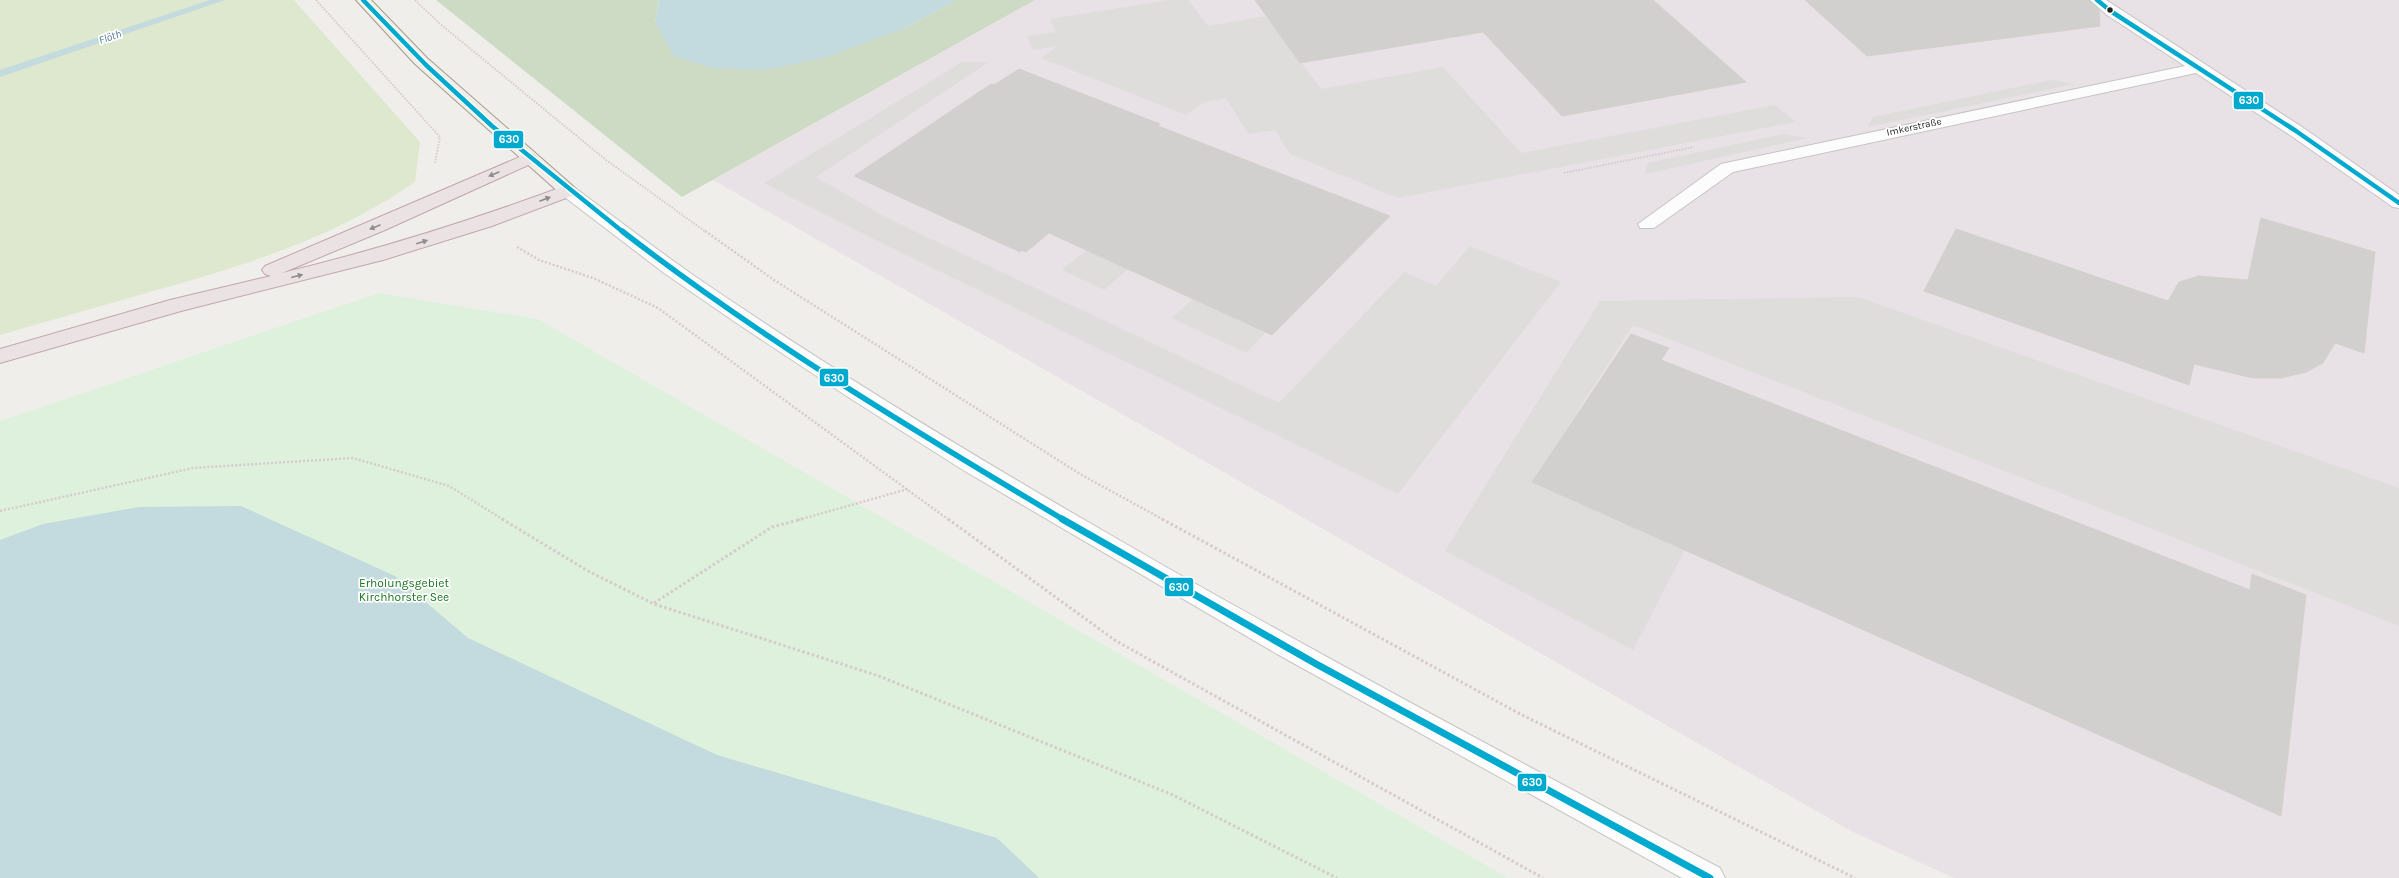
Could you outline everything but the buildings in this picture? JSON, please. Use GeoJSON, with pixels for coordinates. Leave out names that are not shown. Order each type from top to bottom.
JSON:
{"type":"FeatureCollection","features":[{"type":"Feature","properties":{"kind":"highway"},"geometry":{"type":"LineString","coordinates":[[177,305],[282,267],[530,158]]}},
{"type":"Feature","properties":{"kind":"highway"},"geometry":{"type":"LineString","coordinates":[[0,356],[177,305],[376,256],[485,222],[568,191]]}},
{"type":"Feature","properties":{"kind":"main road"},"geometry":{"type":"LineString","coordinates":[[363,0],[421,61],[568,191]]}},
{"type":"Feature","properties":{"kind":"street"},"geometry":{"type":"LineString","coordinates":[[2097,0],[2198,68],[2296,131],[2399,203]]}},
{"type":"Feature","properties":{"kind":"street","name":"Imkerstraße"},"geometry":{"type":"LineString","coordinates":[[1647,224],[1727,168],[2198,68]]}},
{"type":"Feature","properties":{"kind":"street"},"geometry":{"type":"LineString","coordinates":[[568,191],[685,279],[832,377],[992,479],[1222,611],[1500,766],[1710,878]]}},
{"type":"Feature","properties":{"kind":"path"},"geometry":{"type":"LineString","coordinates":[[316,0],[440,137],[433,175],[451,192]]}},
{"type":"Feature","properties":{"kind":"path"},"geometry":{"type":"LineString","coordinates":[[415,0],[439,23],[606,160],[774,280],[1080,474],[1522,715],[1855,878]]}},
{"type":"Feature","properties":{"kind":"path"},"geometry":{"type":"LineString","coordinates":[[485,222],[510,242],[539,260],[593,278],[658,308],[1116,641],[1543,878]]}},
{"type":"Feature","properties":{"kind":"path"},"geometry":{"type":"LineString","coordinates":[[0,511],[193,468],[353,458],[449,486],[588,571],[654,604],[879,676],[1173,794],[1337,878]]}},
{"type":"Feature","properties":{"kind":"path"},"geometry":{"type":"LineString","coordinates":[[654,604],[772,527],[908,489]]}},
{"type":"Feature","properties":{"kind":"shaded area"},"geometry":{"type":"Polygon","coordinates":[[[1035,0],[2399,0],[2399,878],[1954,878],[1853,832],[713,180],[1035,0]]]}},
{"type":"Feature","properties":{"kind":"shaded area"},"geometry":{"type":"Polygon","coordinates":[[[1169,0],[1188,0],[1208,26],[1266,16],[1321,89],[1443,67],[1521,153],[1775,105],[1796,122],[1398,198],[1290,154],[1275,130],[1248,134],[1226,98],[1204,102],[1186,115],[1041,58],[1058,46],[1033,50],[1027,36],[1056,32],[1050,19],[1169,0]]]}},
{"type":"Feature","properties":{"kind":"shaded area"},"geometry":{"type":"Polygon","coordinates":[[[962,62],[989,62],[816,177],[889,219],[1279,403],[1404,272],[1436,286],[1470,246],[1561,282],[1398,494],[867,236],[764,183],[962,62]]]}},
{"type":"Feature","properties":{"kind":"shaded area"},"geometry":{"type":"Polygon","coordinates":[[[2051,80],[2075,84],[1868,127],[1873,117],[2051,80]]]}},
{"type":"Feature","properties":{"kind":"shaded area"},"geometry":{"type":"Polygon","coordinates":[[[1784,134],[1807,138],[1645,174],[1648,163],[1784,134]]]}},
{"type":"Feature","properties":{"kind":"shaded area"},"geometry":{"type":"Polygon","coordinates":[[[1087,250],[1128,269],[1104,290],[1062,270],[1087,250]]]}},
{"type":"Feature","properties":{"kind":"shaded area"},"geometry":{"type":"Polygon","coordinates":[[[1858,297],[2399,488],[2399,626],[1633,325],[1532,482],[1685,550],[1633,650],[1445,551],[1600,301],[1858,297]]]}},
{"type":"Feature","properties":{"kind":"shaded area"},"geometry":{"type":"Polygon","coordinates":[[[1193,299],[1266,332],[1246,353],[1172,318],[1193,299]]]}},
{"type":"Feature","properties":{"kind":"green space"},"geometry":{"type":"Polygon","coordinates":[[[0,0],[294,0],[420,142],[415,182],[354,218],[291,247],[225,270],[0,335],[0,0]]]}},
{"type":"Feature","properties":{"kind":"green space"},"geometry":{"type":"Polygon","coordinates":[[[436,0],[659,0],[655,23],[905,28],[956,0],[1035,0],[682,197],[436,0]]]}},
{"type":"Feature","properties":{"kind":"green space","name":"Erholungsgebiet Kirchhorster See"},"geometry":{"type":"Polygon","coordinates":[[[379,293],[538,319],[1508,878],[0,878],[0,421],[379,293]]]}},
{"type":"Feature","properties":{"kind":"water"},"geometry":{"type":"Polygon","coordinates":[[[659,0],[956,0],[905,28],[827,57],[766,70],[712,68],[674,56],[655,23],[659,0]]]}},
{"type":"Feature","properties":{"kind":"water"},"geometry":{"type":"Polygon","coordinates":[[[241,506],[395,576],[468,638],[717,755],[997,838],[1039,878],[0,878],[0,540],[43,524],[139,507],[241,506]]]}},
{"type":"Feature","properties":{"kind":"waterway","name":"Flöth"},"geometry":{"type":"LineString","coordinates":[[0,74],[220,0]]}},
{"type":"Feature","properties":{"kind":"transit line","name":"630"},"geometry":{"type":"LineString","coordinates":[[363,0],[426,65],[492,126],[561,184],[632,239],[780,343],[932,440],[1027,498],[1220,611],[1513,773],[1710,878]]}},
{"type":"Feature","properties":{"kind":"transit line","name":"630"},"geometry":{"type":"LineString","coordinates":[[2097,0],[2112,12],[2296,131],[2399,203]]}}]}
